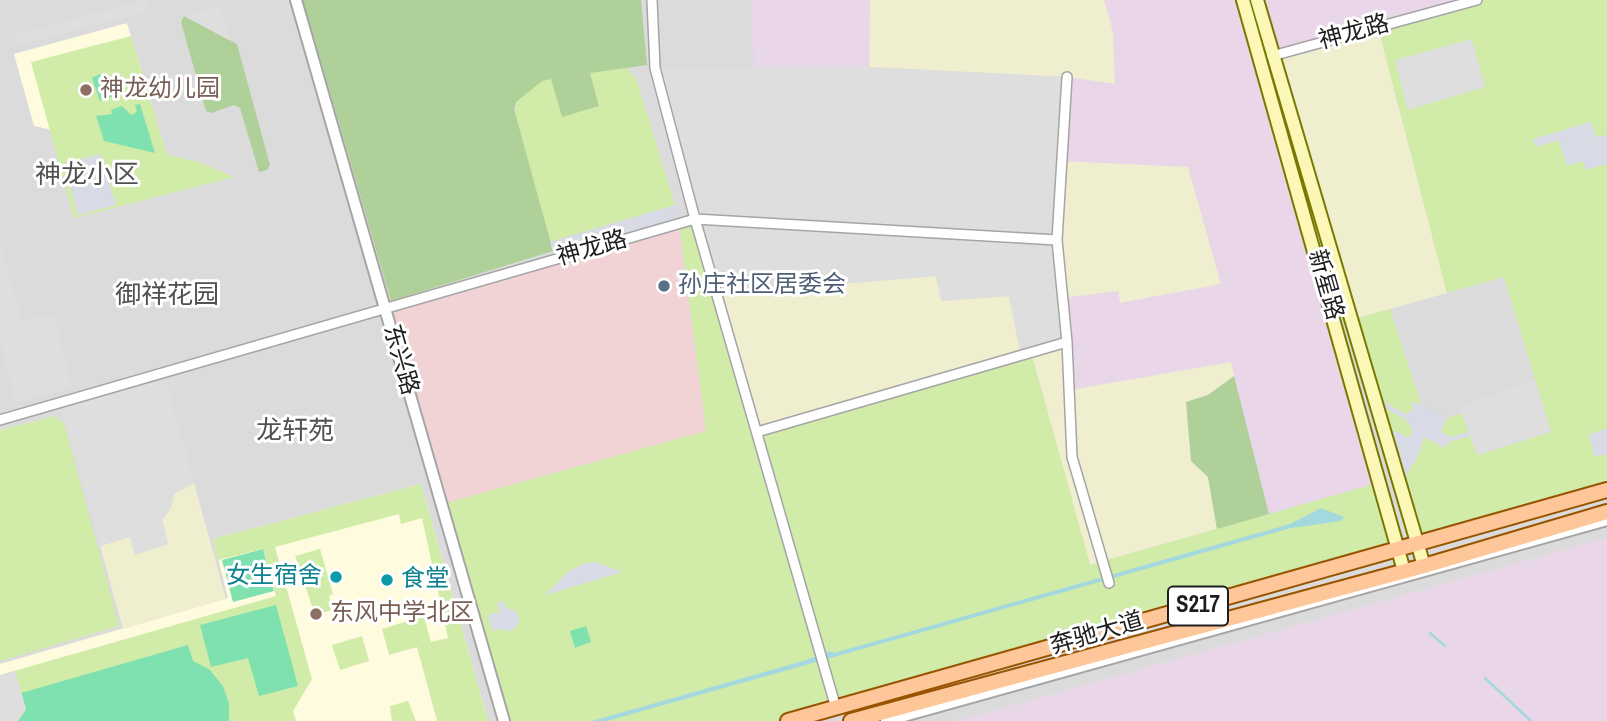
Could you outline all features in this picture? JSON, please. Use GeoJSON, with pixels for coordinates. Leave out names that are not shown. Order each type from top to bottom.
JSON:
{"type":"FeatureCollection","features":[{"type":"Feature","properties":{"kind":"main road","name":"新星路"},"geometry":{"type":"LineString","coordinates":[[1243,0],[1400,549],[1398,575]]}},
{"type":"Feature","properties":{"kind":"main road","name":"新星路"},"geometry":{"type":"LineString","coordinates":[[1256,0],[1424,566]]}},
{"type":"Feature","properties":{"kind":"main road","name":"奔驰大道"},"geometry":{"type":"LineString","coordinates":[[788,721],[1607,490]]}},
{"type":"Feature","properties":{"kind":"main road","name":"奔驰大道"},"geometry":{"type":"LineString","coordinates":[[851,721],[1398,575],[1607,512]]}},
{"type":"Feature","properties":{"kind":"street","name":"东兴路"},"geometry":{"type":"LineString","coordinates":[[296,0],[504,721]]}},
{"type":"Feature","properties":{"kind":"street"},"geometry":{"type":"LineString","coordinates":[[652,0],[655,68],[673,146],[836,708]]}},
{"type":"Feature","properties":{"kind":"street","name":"神龙路"},"geometry":{"type":"LineString","coordinates":[[1272,56],[1477,0]]}},
{"type":"Feature","properties":{"kind":"street"},"geometry":{"type":"LineString","coordinates":[[1067,77],[1058,240],[1068,342],[1072,457],[1110,583]]}},
{"type":"Feature","properties":{"kind":"street","name":"神龙路"},"geometry":{"type":"LineString","coordinates":[[0,420],[695,219],[1058,240]]}},
{"type":"Feature","properties":{"kind":"street"},"geometry":{"type":"LineString","coordinates":[[757,432],[1068,342]]}},
{"type":"Feature","properties":{"kind":"street"},"geometry":{"type":"LineString","coordinates":[[886,721],[1398,575],[1607,520]]}},
{"type":"Feature","properties":{"kind":"shaded area"},"geometry":{"type":"Polygon","coordinates":[[[0,0],[1607,0],[1607,538],[958,721],[0,721],[0,0]]]}},
{"type":"Feature","properties":{"kind":"shaded area"},"geometry":{"type":"Polygon","coordinates":[[[144,0],[149,11],[17,46],[14,35],[144,0]]]}},
{"type":"Feature","properties":{"kind":"shaded area"},"geometry":{"type":"Polygon","coordinates":[[[751,0],[870,0],[869,67],[754,67],[751,0]]]}},
{"type":"Feature","properties":{"kind":"shaded area"},"geometry":{"type":"Polygon","coordinates":[[[1104,0],[1243,0],[1381,482],[1269,514],[1251,449],[1069,390],[1063,298],[1118,291],[1121,303],[1220,283],[1062,161],[1067,77],[1115,84],[1112,32],[1104,0]]]}},
{"type":"Feature","properties":{"kind":"shaded area"},"geometry":{"type":"Polygon","coordinates":[[[1257,0],[1477,0],[1272,56],[1257,0]]]}},
{"type":"Feature","properties":{"kind":"shaded area"},"geometry":{"type":"Polygon","coordinates":[[[220,6],[229,40],[184,16],[220,6]]]}},
{"type":"Feature","properties":{"kind":"shaded area","name":"神龙幼儿园"},"geometry":{"type":"Polygon","coordinates":[[[127,23],[167,155],[34,126],[14,54],[127,23]]]}},
{"type":"Feature","properties":{"kind":"shaded area"},"geometry":{"type":"Polygon","coordinates":[[[1472,39],[1485,87],[1408,110],[1395,60],[1472,39]]]}},
{"type":"Feature","properties":{"kind":"shaded area"},"geometry":{"type":"Polygon","coordinates":[[[869,67],[1067,77],[1057,240],[1067,342],[1021,355],[1009,296],[941,301],[936,276],[717,294],[655,68],[869,67]]]}},
{"type":"Feature","properties":{"kind":"shaded area"},"geometry":{"type":"Polygon","coordinates":[[[1591,122],[1596,137],[1607,135],[1607,164],[1586,170],[1583,161],[1567,166],[1559,140],[1536,147],[1533,139],[1591,122]]]}},
{"type":"Feature","properties":{"kind":"shaded area"},"geometry":{"type":"Polygon","coordinates":[[[100,154],[116,205],[78,215],[64,164],[100,154]]]}},
{"type":"Feature","properties":{"kind":"shaded area"},"geometry":{"type":"Polygon","coordinates":[[[675,205],[679,223],[555,260],[550,242],[675,205]]]}},
{"type":"Feature","properties":{"kind":"shaded area"},"geometry":{"type":"Polygon","coordinates":[[[679,227],[706,431],[442,504],[386,310],[679,227]]]}},
{"type":"Feature","properties":{"kind":"shaded area"},"geometry":{"type":"Polygon","coordinates":[[[0,241],[21,321],[53,314],[72,388],[16,402],[0,341],[0,241]]]}},
{"type":"Feature","properties":{"kind":"shaded area"},"geometry":{"type":"Polygon","coordinates":[[[164,373],[194,483],[174,494],[171,508],[162,518],[168,544],[135,555],[130,537],[100,546],[59,403],[164,373]]]}},
{"type":"Feature","properties":{"kind":"shaded area"},"geometry":{"type":"Polygon","coordinates":[[[1535,379],[1551,432],[1477,455],[1460,407],[1535,379]]]}},
{"type":"Feature","properties":{"kind":"shaded area"},"geometry":{"type":"Polygon","coordinates":[[[1373,396],[1407,415],[1413,408],[1411,402],[1421,404],[1446,419],[1441,432],[1452,437],[1468,432],[1470,436],[1448,442],[1445,448],[1423,437],[1420,452],[1400,486],[1384,433],[1396,431],[1409,438],[1413,430],[1405,419],[1375,403],[1373,396]]]}},
{"type":"Feature","properties":{"kind":"shaded area"},"geometry":{"type":"Polygon","coordinates":[[[1607,428],[1607,455],[1594,456],[1589,435],[1607,428]]]}},
{"type":"Feature","properties":{"kind":"shaded area","name":"东风中学北区"},"geometry":{"type":"Polygon","coordinates":[[[421,484],[488,721],[0,721],[0,664],[228,598],[213,539],[421,484]]]}},
{"type":"Feature","properties":{"kind":"shaded area"},"geometry":{"type":"Polygon","coordinates":[[[1607,538],[1607,721],[958,721],[1607,538]]]}},
{"type":"Feature","properties":{"kind":"shaded area"},"geometry":{"type":"Polygon","coordinates":[[[596,562],[622,572],[545,595],[569,571],[583,564],[596,562]]]}},
{"type":"Feature","properties":{"kind":"shaded area"},"geometry":{"type":"Polygon","coordinates":[[[504,601],[506,608],[514,610],[518,615],[519,622],[512,631],[497,629],[494,632],[488,619],[490,613],[500,614],[497,603],[504,601]]]}},
{"type":"Feature","properties":{"kind":"shaded area"},"geometry":{"type":"Polygon","coordinates":[[[15,671],[26,709],[18,721],[0,721],[0,675],[15,671]]]}},
{"type":"Feature","properties":{"kind":"green space"},"geometry":{"type":"Polygon","coordinates":[[[303,0],[641,0],[647,65],[590,73],[599,106],[562,117],[551,79],[542,81],[516,102],[514,109],[553,251],[391,301],[303,0]]]}},
{"type":"Feature","properties":{"kind":"green space"},"geometry":{"type":"Polygon","coordinates":[[[870,0],[1104,0],[1113,32],[1115,84],[1067,77],[869,67],[870,0]]]}},
{"type":"Feature","properties":{"kind":"green space"},"geometry":{"type":"Polygon","coordinates":[[[1477,0],[1607,0],[1607,490],[1417,545],[1400,486],[1420,452],[1424,436],[1448,442],[1470,436],[1477,455],[1551,432],[1504,277],[1447,293],[1378,27],[1477,0]]]}},
{"type":"Feature","properties":{"kind":"green space"},"geometry":{"type":"Polygon","coordinates":[[[184,16],[237,44],[270,165],[267,170],[259,172],[240,108],[234,105],[211,113],[206,111],[181,22],[184,16]]]}},
{"type":"Feature","properties":{"kind":"green space"},"geometry":{"type":"Polygon","coordinates":[[[1378,27],[1447,293],[1351,320],[1272,56],[1378,27]]]}},
{"type":"Feature","properties":{"kind":"green space"},"geometry":{"type":"Polygon","coordinates":[[[131,36],[167,155],[199,162],[234,177],[74,218],[31,62],[131,36]]]}},
{"type":"Feature","properties":{"kind":"green space"},"geometry":{"type":"Polygon","coordinates":[[[625,67],[636,78],[675,205],[550,242],[515,115],[516,102],[538,81],[551,79],[598,106],[590,73],[625,67]]]}},
{"type":"Feature","properties":{"kind":"green space"},"geometry":{"type":"Polygon","coordinates":[[[100,74],[103,81],[110,79],[116,95],[100,101],[92,78],[100,74]]]}},
{"type":"Feature","properties":{"kind":"green space"},"geometry":{"type":"Polygon","coordinates":[[[140,104],[155,153],[104,141],[96,116],[112,114],[111,110],[122,106],[131,115],[137,112],[135,105],[140,104]]]}},
{"type":"Feature","properties":{"kind":"green space"},"geometry":{"type":"Polygon","coordinates":[[[1062,161],[1188,167],[1221,284],[1120,303],[1118,291],[1063,298],[1057,240],[1062,161]]]}},
{"type":"Feature","properties":{"kind":"green space"},"geometry":{"type":"Polygon","coordinates":[[[695,219],[757,432],[1031,352],[1090,565],[1381,482],[1400,549],[788,721],[504,721],[442,504],[706,431],[679,223],[695,219]]]}},
{"type":"Feature","properties":{"kind":"green space"},"geometry":{"type":"Polygon","coordinates":[[[937,276],[942,301],[1009,296],[1021,355],[757,432],[717,294],[937,276]]]}},
{"type":"Feature","properties":{"kind":"green space"},"geometry":{"type":"Polygon","coordinates":[[[1390,309],[1421,404],[1412,403],[1413,408],[1408,415],[1373,396],[1351,320],[1390,309]]]}},
{"type":"Feature","properties":{"kind":"green space"},"geometry":{"type":"Polygon","coordinates":[[[1067,342],[1070,390],[1231,362],[1234,376],[1208,395],[1191,460],[1208,477],[1217,529],[1090,565],[1031,352],[1067,342]]]}},
{"type":"Feature","properties":{"kind":"green space"},"geometry":{"type":"Polygon","coordinates":[[[1234,376],[1269,514],[1217,529],[1208,477],[1191,461],[1186,402],[1208,395],[1234,376]]]}},
{"type":"Feature","properties":{"kind":"green space"},"geometry":{"type":"Polygon","coordinates":[[[1375,403],[1405,419],[1413,430],[1409,438],[1384,433],[1375,403]]]}},
{"type":"Feature","properties":{"kind":"green space"},"geometry":{"type":"Polygon","coordinates":[[[1462,413],[1468,432],[1452,438],[1440,431],[1446,419],[1462,413]]]}},
{"type":"Feature","properties":{"kind":"green space"},"geometry":{"type":"Polygon","coordinates":[[[54,416],[64,423],[119,626],[0,661],[0,430],[54,416]]]}},
{"type":"Feature","properties":{"kind":"green space"},"geometry":{"type":"Polygon","coordinates":[[[194,483],[226,599],[123,629],[100,546],[130,537],[136,555],[171,508],[174,494],[194,483]]]}},
{"type":"Feature","properties":{"kind":"green space"},"geometry":{"type":"Polygon","coordinates":[[[421,484],[488,721],[437,721],[417,647],[389,655],[382,629],[424,616],[431,642],[448,638],[422,518],[401,524],[399,514],[275,547],[312,679],[293,711],[296,721],[0,721],[0,675],[276,596],[263,549],[218,560],[213,539],[421,484]]]}},
{"type":"Feature","properties":{"kind":"green space"},"geometry":{"type":"Polygon","coordinates":[[[263,549],[274,591],[233,602],[222,560],[263,549]]]}},
{"type":"Feature","properties":{"kind":"green space"},"geometry":{"type":"Polygon","coordinates":[[[320,549],[333,594],[329,596],[333,610],[315,615],[295,556],[320,549]]]}},
{"type":"Feature","properties":{"kind":"green space"},"geometry":{"type":"Polygon","coordinates":[[[276,605],[298,686],[259,696],[248,658],[211,667],[200,625],[276,605]]]}},
{"type":"Feature","properties":{"kind":"green space"},"geometry":{"type":"Polygon","coordinates":[[[586,626],[591,642],[575,648],[570,631],[586,626]]]}},
{"type":"Feature","properties":{"kind":"green space"},"geometry":{"type":"Polygon","coordinates":[[[362,636],[369,661],[340,670],[332,645],[362,636]]]}},
{"type":"Feature","properties":{"kind":"green space"},"geometry":{"type":"Polygon","coordinates":[[[188,645],[193,661],[209,669],[223,686],[229,704],[229,721],[18,721],[26,709],[21,693],[188,645]]]}},
{"type":"Feature","properties":{"kind":"green space"},"geometry":{"type":"Polygon","coordinates":[[[408,701],[416,721],[392,721],[390,706],[408,701]]]}},
{"type":"Feature","properties":{"kind":"water"},"geometry":{"type":"Polygon","coordinates":[[[1321,508],[1344,517],[1341,521],[1291,528],[607,721],[592,721],[830,651],[834,653],[1290,524],[1321,508]]]}},
{"type":"Feature","properties":{"kind":"waterway"},"geometry":{"type":"LineString","coordinates":[[1430,633],[1445,646]]}},
{"type":"Feature","properties":{"kind":"waterway"},"geometry":{"type":"LineString","coordinates":[[1485,678],[1531,721]]}},
{"type":"Feature","properties":{"kind":"place","name":"神龙幼儿园"},"geometry":{"type":"Point","coordinates":[86,90]}},
{"type":"Feature","properties":{"kind":"place","name":"孙庄社区居委会"},"geometry":{"type":"Point","coordinates":[664,286]}},
{"type":"Feature","properties":{"kind":"place","name":"女生宿舍"},"geometry":{"type":"Point","coordinates":[336,577]}},
{"type":"Feature","properties":{"kind":"place","name":"食堂"},"geometry":{"type":"Point","coordinates":[387,580]}},
{"type":"Feature","properties":{"kind":"place","name":"东风中学北区"},"geometry":{"type":"Point","coordinates":[316,614]}},
{"type":"Feature","properties":{"kind":"district","name":"神龙小区"},"geometry":{"type":"Point","coordinates":[87,176]}},
{"type":"Feature","properties":{"kind":"district","name":"御祥花园"},"geometry":{"type":"Point","coordinates":[167,296]}},
{"type":"Feature","properties":{"kind":"district","name":"龙轩苑"},"geometry":{"type":"Point","coordinates":[295,432]}}]}
